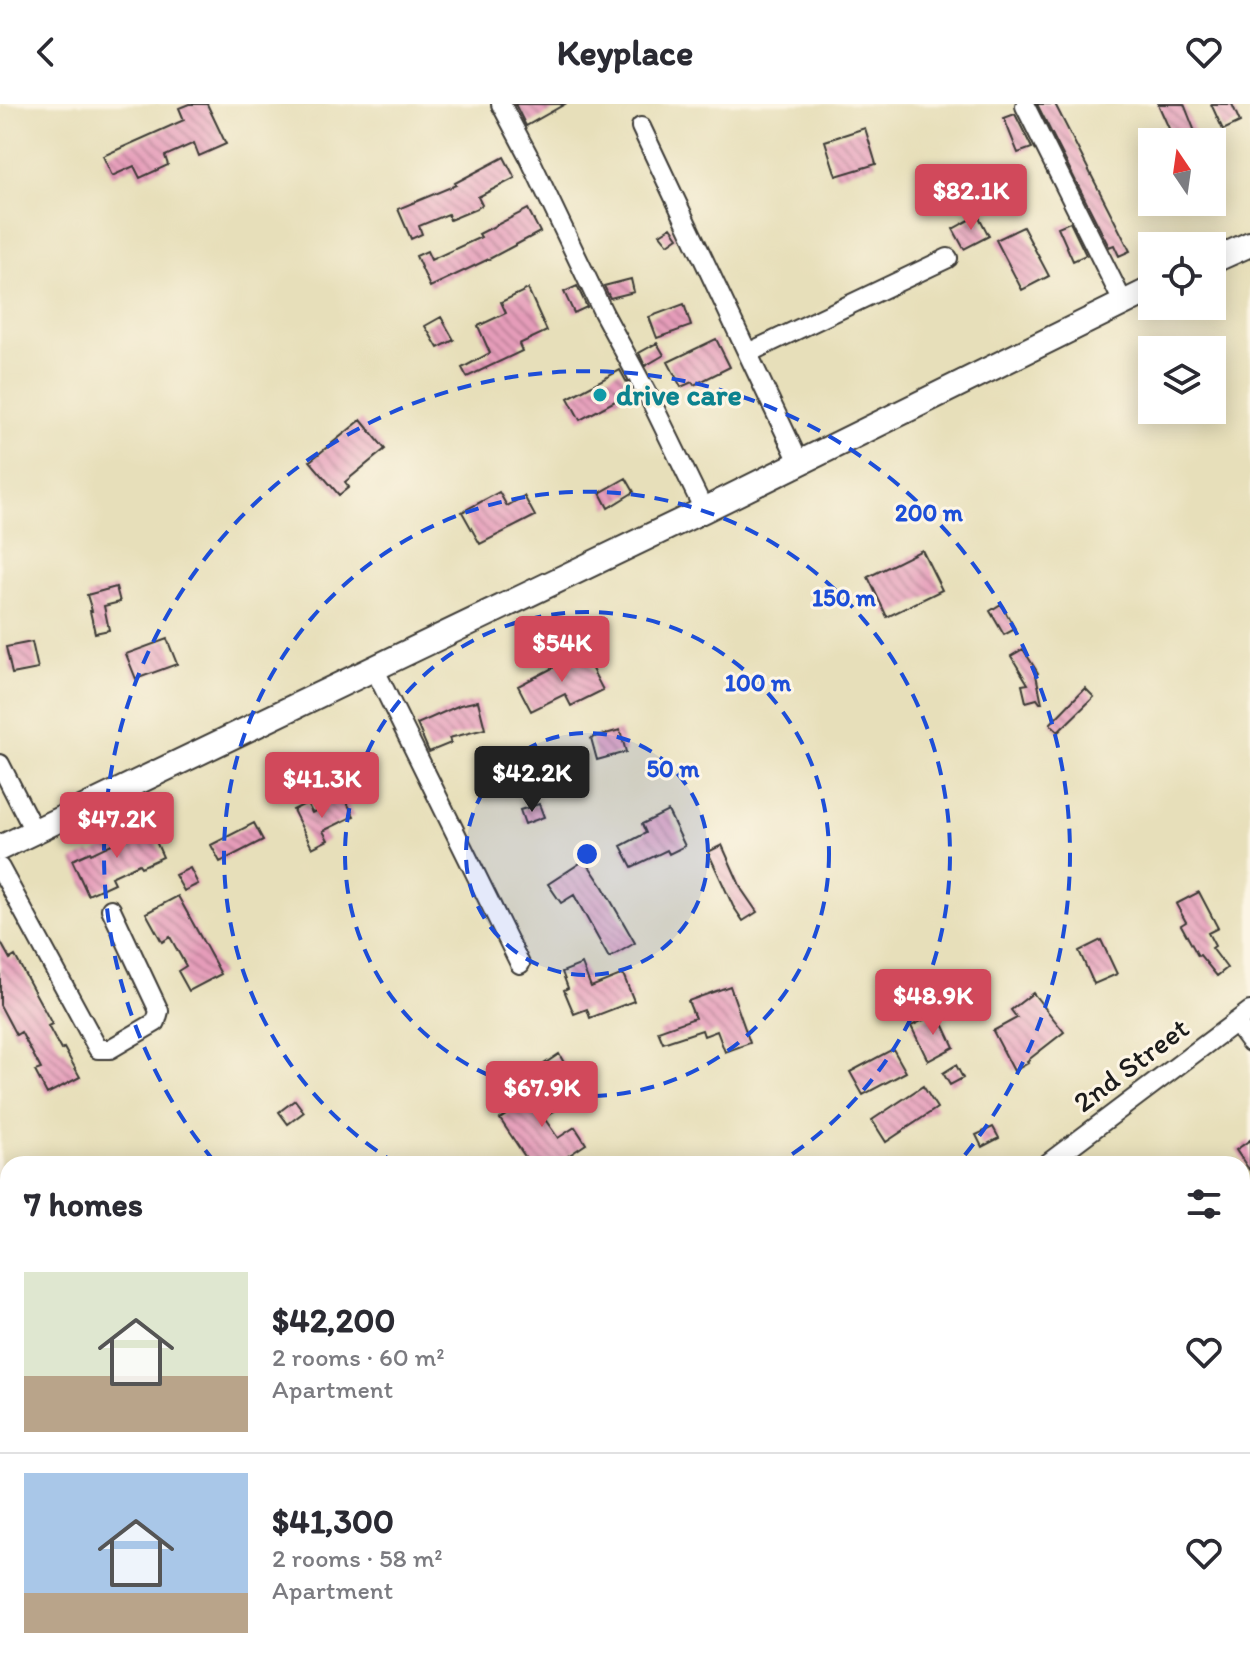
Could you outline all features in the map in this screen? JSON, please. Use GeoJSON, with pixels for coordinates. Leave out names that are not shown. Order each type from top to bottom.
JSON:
{"type":"FeatureCollection","features":[{"type":"Feature","properties":{"kind":"main road"},"geometry":{"type":"LineString","coordinates":[[1226,255],[1250,244]]}},
{"type":"Feature","properties":{"kind":"main road"},"geometry":{"type":"LineString","coordinates":[[0,848],[704,510],[1138,295]]}},
{"type":"Feature","properties":{"kind":"street"},"geometry":{"type":"LineString","coordinates":[[501,104],[704,510]]}},
{"type":"Feature","properties":{"kind":"street"},"geometry":{"type":"LineString","coordinates":[[1025,106],[1123,302]]}},
{"type":"Feature","properties":{"kind":"street"},"geometry":{"type":"LineString","coordinates":[[641,127],[799,462]]}},
{"type":"Feature","properties":{"kind":"street"},"geometry":{"type":"LineString","coordinates":[[748,353],[948,258]]}},
{"type":"Feature","properties":{"kind":"street"},"geometry":{"type":"LineString","coordinates":[[374,668],[520,964]]}},
{"type":"Feature","properties":{"kind":"street"},"geometry":{"type":"LineString","coordinates":[[0,764],[34,831]]}},
{"type":"Feature","properties":{"kind":"street"},"geometry":{"type":"LineString","coordinates":[[0,868],[98,1049],[110,1049],[156,1022],[159,1011],[111,909]]}},
{"type":"Feature","properties":{"kind":"street"},"geometry":{"type":"LineString","coordinates":[[1243,1016],[1250,1042]]}},
{"type":"Feature","properties":{"kind":"street","name":"2nd Street"},"geometry":{"type":"LineString","coordinates":[[1058,1156],[1243,1016]]}},
{"type":"Feature","properties":{"kind":"building"},"geometry":{"type":"Polygon","coordinates":[[[189,104],[207,104],[226,144],[199,156],[194,143],[165,156],[168,165],[140,178],[134,166],[112,176],[103,156],[184,120],[179,108],[189,104]]]}},
{"type":"Feature","properties":{"kind":"building"},"geometry":{"type":"Polygon","coordinates":[[[515,104],[565,104],[526,126],[515,104]]]}},
{"type":"Feature","properties":{"kind":"building"},"geometry":{"type":"Polygon","coordinates":[[[1037,104],[1055,104],[1130,251],[1119,256],[1114,245],[1109,247],[1037,104]]]}},
{"type":"Feature","properties":{"kind":"building"},"geometry":{"type":"Polygon","coordinates":[[[1158,104],[1184,104],[1193,128],[1169,128],[1158,104]]]}},
{"type":"Feature","properties":{"kind":"building"},"geometry":{"type":"Polygon","coordinates":[[[1211,104],[1232,104],[1240,122],[1222,128],[1211,104]]]}},
{"type":"Feature","properties":{"kind":"building"},"geometry":{"type":"Polygon","coordinates":[[[1015,114],[1032,148],[1018,153],[1004,118],[1015,114]]]}},
{"type":"Feature","properties":{"kind":"building"},"geometry":{"type":"Polygon","coordinates":[[[865,128],[876,164],[836,176],[825,141],[865,128]]]}},
{"type":"Feature","properties":{"kind":"building"},"geometry":{"type":"Polygon","coordinates":[[[504,157],[515,178],[478,197],[482,205],[476,209],[450,220],[448,214],[419,226],[422,234],[411,239],[398,209],[456,185],[504,157]]]}},
{"type":"Feature","properties":{"kind":"building"},"geometry":{"type":"Polygon","coordinates":[[[528,209],[540,232],[430,287],[416,256],[427,251],[431,260],[481,237],[479,234],[528,209]]]}},
{"type":"Feature","properties":{"kind":"building"},"geometry":{"type":"Polygon","coordinates":[[[978,215],[989,236],[964,249],[953,229],[978,215]]]}},
{"type":"Feature","properties":{"kind":"building"},"geometry":{"type":"Polygon","coordinates":[[[1070,222],[1086,255],[1073,261],[1058,227],[1070,222]]]}},
{"type":"Feature","properties":{"kind":"building"},"geometry":{"type":"Polygon","coordinates":[[[671,227],[678,237],[668,244],[660,234],[671,227]]]}},
{"type":"Feature","properties":{"kind":"building"},"geometry":{"type":"Polygon","coordinates":[[[1023,227],[1049,276],[1022,290],[996,240],[1023,227]]]}},
{"type":"Feature","properties":{"kind":"building"},"geometry":{"type":"Polygon","coordinates":[[[631,279],[634,292],[610,298],[604,286],[631,279]]]}},
{"type":"Feature","properties":{"kind":"building"},"geometry":{"type":"Polygon","coordinates":[[[577,286],[587,307],[574,313],[564,292],[577,286]]]}},
{"type":"Feature","properties":{"kind":"building"},"geometry":{"type":"Polygon","coordinates":[[[528,289],[547,331],[519,344],[522,351],[467,377],[462,368],[490,353],[478,326],[506,313],[501,302],[528,289]]]}},
{"type":"Feature","properties":{"kind":"building"},"geometry":{"type":"Polygon","coordinates":[[[684,304],[691,326],[657,338],[649,317],[684,304]]]}},
{"type":"Feature","properties":{"kind":"building"},"geometry":{"type":"Polygon","coordinates":[[[441,317],[454,340],[438,348],[425,326],[441,317]]]}},
{"type":"Feature","properties":{"kind":"building"},"geometry":{"type":"Polygon","coordinates":[[[716,339],[730,367],[694,385],[692,382],[681,387],[668,362],[716,339]]]}},
{"type":"Feature","properties":{"kind":"building"},"geometry":{"type":"Polygon","coordinates":[[[657,343],[664,355],[645,366],[639,353],[657,343]]]}},
{"type":"Feature","properties":{"kind":"building","name":"drive care"},"geometry":{"type":"Polygon","coordinates":[[[620,370],[632,392],[580,420],[568,398],[620,370]]]}},
{"type":"Feature","properties":{"kind":"building"},"geometry":{"type":"Polygon","coordinates":[[[361,420],[385,449],[345,482],[349,487],[339,495],[310,461],[361,420]]]}},
{"type":"Feature","properties":{"kind":"building"},"geometry":{"type":"Polygon","coordinates":[[[626,478],[634,492],[608,508],[600,493],[626,478]]]}},
{"type":"Feature","properties":{"kind":"building"},"geometry":{"type":"Polygon","coordinates":[[[499,492],[507,506],[524,496],[535,516],[480,544],[462,512],[499,492]]]}},
{"type":"Feature","properties":{"kind":"building"},"geometry":{"type":"Polygon","coordinates":[[[922,550],[942,590],[887,617],[868,577],[922,550]]]}},
{"type":"Feature","properties":{"kind":"building"},"geometry":{"type":"Polygon","coordinates":[[[116,587],[120,602],[104,606],[109,630],[95,633],[87,595],[116,587]]]}},
{"type":"Feature","properties":{"kind":"building"},"geometry":{"type":"Polygon","coordinates":[[[1001,604],[1015,629],[1004,635],[990,611],[1001,604]]]}},
{"type":"Feature","properties":{"kind":"building"},"geometry":{"type":"Polygon","coordinates":[[[167,639],[177,664],[136,679],[126,654],[167,639]]]}},
{"type":"Feature","properties":{"kind":"building"},"geometry":{"type":"Polygon","coordinates":[[[32,642],[38,669],[12,674],[6,647],[32,642]]]}},
{"type":"Feature","properties":{"kind":"building"},"geometry":{"type":"Polygon","coordinates":[[[1023,649],[1038,673],[1042,703],[1037,699],[1026,702],[1022,685],[1028,684],[1011,656],[1023,649]]]}},
{"type":"Feature","properties":{"kind":"building"},"geometry":{"type":"Polygon","coordinates":[[[583,652],[603,690],[571,706],[565,694],[531,711],[518,686],[583,652]]]}},
{"type":"Feature","properties":{"kind":"building"},"geometry":{"type":"Polygon","coordinates":[[[1085,688],[1094,697],[1058,732],[1050,724],[1085,688]]]}},
{"type":"Feature","properties":{"kind":"building"},"geometry":{"type":"Polygon","coordinates":[[[478,701],[485,729],[449,738],[451,743],[429,752],[417,724],[460,705],[478,701]]]}},
{"type":"Feature","properties":{"kind":"building"},"geometry":{"type":"Polygon","coordinates":[[[620,730],[626,752],[597,760],[591,738],[620,730]]]}},
{"type":"Feature","properties":{"kind":"building"},"geometry":{"type":"Polygon","coordinates":[[[344,797],[354,816],[323,831],[328,840],[312,848],[293,810],[307,803],[312,813],[344,797]]]}},
{"type":"Feature","properties":{"kind":"building"},"geometry":{"type":"Polygon","coordinates":[[[539,804],[544,817],[525,824],[520,810],[539,804]]]}},
{"type":"Feature","properties":{"kind":"building"},"geometry":{"type":"Polygon","coordinates":[[[668,811],[685,846],[669,854],[667,850],[632,867],[621,846],[646,833],[642,824],[668,811]]]}},
{"type":"Feature","properties":{"kind":"building"},"geometry":{"type":"Polygon","coordinates":[[[254,823],[263,840],[220,862],[211,845],[254,823]]]}},
{"type":"Feature","properties":{"kind":"building"},"geometry":{"type":"Polygon","coordinates":[[[149,826],[163,857],[111,877],[114,883],[88,895],[72,860],[149,826]]]}},
{"type":"Feature","properties":{"kind":"building"},"geometry":{"type":"Polygon","coordinates":[[[722,845],[742,890],[757,912],[743,921],[708,852],[722,845]]]}},
{"type":"Feature","properties":{"kind":"building"},"geometry":{"type":"Polygon","coordinates":[[[585,860],[635,943],[609,958],[574,895],[561,903],[548,884],[585,860]]]}},
{"type":"Feature","properties":{"kind":"building"},"geometry":{"type":"Polygon","coordinates":[[[190,868],[198,884],[184,891],[175,875],[190,868]]]}},
{"type":"Feature","properties":{"kind":"building"},"geometry":{"type":"Polygon","coordinates":[[[1199,892],[1218,928],[1208,933],[1215,946],[1212,948],[1227,968],[1217,976],[1198,956],[1181,925],[1186,922],[1176,904],[1199,892]]]}},
{"type":"Feature","properties":{"kind":"building"},"geometry":{"type":"Polygon","coordinates":[[[178,896],[221,974],[189,991],[178,971],[186,966],[170,937],[162,942],[146,913],[178,896]]]}},
{"type":"Feature","properties":{"kind":"building"},"geometry":{"type":"Polygon","coordinates":[[[1101,940],[1117,974],[1094,984],[1079,951],[1101,940]]]}},
{"type":"Feature","properties":{"kind":"building"},"geometry":{"type":"Polygon","coordinates":[[[0,941],[10,959],[15,956],[52,1024],[48,1026],[80,1077],[47,1094],[35,1071],[41,1069],[21,1032],[16,1035],[0,1005],[0,941]]]}},
{"type":"Feature","properties":{"kind":"building"},"geometry":{"type":"Polygon","coordinates":[[[582,964],[591,987],[623,974],[634,1001],[590,1018],[587,1009],[574,1014],[564,990],[568,988],[562,972],[582,964]]]}},
{"type":"Feature","properties":{"kind":"building"},"geometry":{"type":"Polygon","coordinates":[[[730,986],[750,1043],[725,1052],[717,1031],[704,1036],[702,1030],[663,1043],[658,1031],[695,1018],[688,1001],[730,986]]]}},
{"type":"Feature","properties":{"kind":"building"},"geometry":{"type":"Polygon","coordinates":[[[1033,993],[1064,1032],[1014,1071],[993,1031],[1017,1018],[1011,1010],[1033,993]]]}},
{"type":"Feature","properties":{"kind":"building"},"geometry":{"type":"Polygon","coordinates":[[[938,1013],[954,1047],[928,1061],[911,1026],[938,1013]]]}},
{"type":"Feature","properties":{"kind":"building"},"geometry":{"type":"Polygon","coordinates":[[[893,1049],[906,1072],[863,1095],[850,1072],[893,1049]]]}},
{"type":"Feature","properties":{"kind":"building"},"geometry":{"type":"Polygon","coordinates":[[[559,1054],[567,1068],[546,1081],[538,1068],[559,1054]]]}},
{"type":"Feature","properties":{"kind":"building"},"geometry":{"type":"Polygon","coordinates":[[[956,1065],[963,1078],[950,1085],[943,1073],[956,1065]]]}},
{"type":"Feature","properties":{"kind":"building"},"geometry":{"type":"Polygon","coordinates":[[[557,1082],[570,1100],[544,1118],[558,1138],[575,1127],[586,1144],[568,1156],[525,1156],[500,1119],[557,1082]]]}},
{"type":"Feature","properties":{"kind":"building"},"geometry":{"type":"Polygon","coordinates":[[[923,1086],[937,1108],[886,1142],[872,1120],[923,1086]]]}},
{"type":"Feature","properties":{"kind":"building"},"geometry":{"type":"Polygon","coordinates":[[[295,1100],[304,1112],[288,1124],[279,1112],[295,1100]]]}},
{"type":"Feature","properties":{"kind":"building"},"geometry":{"type":"Polygon","coordinates":[[[993,1127],[999,1138],[982,1147],[976,1135],[993,1127]]]}},
{"type":"Feature","properties":{"kind":"building"},"geometry":{"type":"Polygon","coordinates":[[[1250,1140],[1250,1156],[1240,1156],[1236,1150],[1250,1140]]]}},
{"type":"Feature","properties":{"kind":"place","name":"drive care"},"geometry":{"type":"Point","coordinates":[600,395]}}]}
